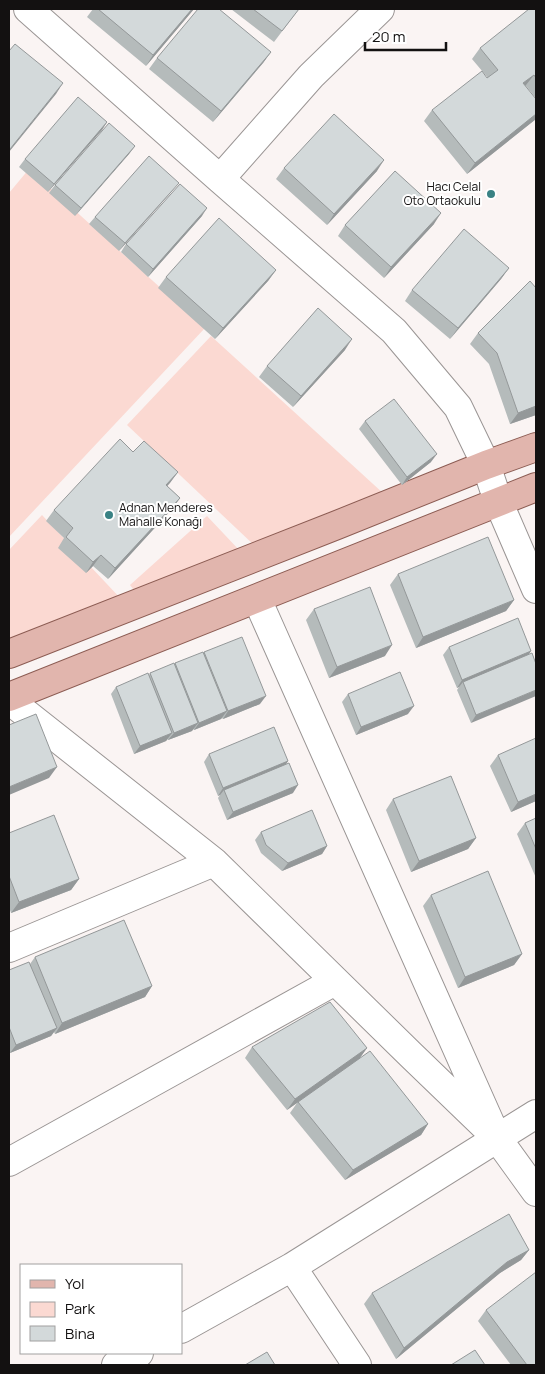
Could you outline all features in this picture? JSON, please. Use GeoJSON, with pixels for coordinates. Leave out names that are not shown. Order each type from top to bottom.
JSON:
{"type":"FeatureCollection","features":[{"type":"Feature","properties":{"kind":"main road"},"geometry":{"type":"LineString","coordinates":[[9,654],[536,447]]}},
{"type":"Feature","properties":{"kind":"main road"},"geometry":{"type":"LineString","coordinates":[[9,699],[536,487]]}},
{"type":"Feature","properties":{"kind":"street"},"geometry":{"type":"LineString","coordinates":[[28,9],[394,331],[458,407],[486,466],[498,502],[536,589]]}},
{"type":"Feature","properties":{"kind":"street"},"geometry":{"type":"LineString","coordinates":[[220,179],[310,76],[380,9]]}},
{"type":"Feature","properties":{"kind":"street"},"geometry":{"type":"LineString","coordinates":[[257,599],[497,1138]]}},
{"type":"Feature","properties":{"kind":"street"},"geometry":{"type":"LineString","coordinates":[[9,699],[214,862],[497,1138],[536,1192]]}},
{"type":"Feature","properties":{"kind":"street"},"geometry":{"type":"LineString","coordinates":[[9,948],[214,862]]}},
{"type":"Feature","properties":{"kind":"street"},"geometry":{"type":"LineString","coordinates":[[9,1162],[335,981]]}},
{"type":"Feature","properties":{"kind":"street"},"geometry":{"type":"LineString","coordinates":[[182,1328],[292,1267],[536,1114]]}},
{"type":"Feature","properties":{"kind":"street"},"geometry":{"type":"LineString","coordinates":[[292,1267],[358,1365]]}},
{"type":"Feature","properties":{"kind":"street"},"geometry":{"type":"LineString","coordinates":[[116,1365],[137,1354]]}},
{"type":"Feature","properties":{"kind":"green space"},"geometry":{"type":"Polygon","coordinates":[[[29,169],[205,328],[9,537],[9,193],[29,169]]]}},
{"type":"Feature","properties":{"kind":"green space"},"geometry":{"type":"Polygon","coordinates":[[[211,336],[384,494],[255,546],[127,425],[211,336]]]}},
{"type":"Feature","properties":{"kind":"green space"},"geometry":{"type":"Polygon","coordinates":[[[42,515],[122,600],[9,640],[9,550],[42,515]]]}},
{"type":"Feature","properties":{"kind":"green space"},"geometry":{"type":"Polygon","coordinates":[[[207,516],[241,552],[136,593],[130,585],[207,516]]]}},
{"type":"Feature","properties":{"kind":"building"},"geometry":{"type":"Polygon","coordinates":[[[98,9],[192,9],[153,55],[98,9]]]}},
{"type":"Feature","properties":{"kind":"building"},"geometry":{"type":"Polygon","coordinates":[[[198,9],[219,9],[271,52],[221,111],[157,58],[198,9]]]}},
{"type":"Feature","properties":{"kind":"building"},"geometry":{"type":"Polygon","coordinates":[[[253,9],[299,9],[282,31],[253,9]]]}},
{"type":"Feature","properties":{"kind":"building"},"geometry":{"type":"Polygon","coordinates":[[[529,9],[536,9],[536,78],[534,75],[523,83],[536,99],[536,114],[475,163],[432,110],[482,71],[487,78],[498,70],[480,48],[529,9]]]}},
{"type":"Feature","properties":{"kind":"building"},"geometry":{"type":"Polygon","coordinates":[[[15,44],[63,83],[10,149],[9,51],[15,44]]]}},
{"type":"Feature","properties":{"kind":"building"},"geometry":{"type":"Polygon","coordinates":[[[78,97],[107,122],[54,184],[25,159],[78,97]]]}},
{"type":"Feature","properties":{"kind":"building"},"geometry":{"type":"Polygon","coordinates":[[[334,114],[384,160],[334,214],[284,168],[334,114]]]}},
{"type":"Feature","properties":{"kind":"building"},"geometry":{"type":"Polygon","coordinates":[[[109,123],[135,146],[81,208],[55,185],[109,123]]]}},
{"type":"Feature","properties":{"kind":"building"},"geometry":{"type":"Polygon","coordinates":[[[149,156],[179,183],[125,243],[95,217],[149,156]]]}},
{"type":"Feature","properties":{"kind":"building"},"geometry":{"type":"Polygon","coordinates":[[[395,171],[441,213],[391,267],[345,225],[395,171]]]}},
{"type":"Feature","properties":{"kind":"building"},"geometry":{"type":"Polygon","coordinates":[[[180,184],[207,208],[153,269],[126,244],[180,184]]]}},
{"type":"Feature","properties":{"kind":"building"},"geometry":{"type":"Polygon","coordinates":[[[219,218],[276,270],[223,328],[166,277],[219,218]]]}},
{"type":"Feature","properties":{"kind":"building"},"geometry":{"type":"Polygon","coordinates":[[[464,229],[509,268],[458,328],[412,290],[464,229]]]}},
{"type":"Feature","properties":{"kind":"building"},"geometry":{"type":"Polygon","coordinates":[[[530,281],[536,288],[536,406],[518,413],[497,353],[478,333],[530,281]]]}},
{"type":"Feature","properties":{"kind":"building"},"geometry":{"type":"Polygon","coordinates":[[[318,308],[352,339],[301,396],[267,366],[318,308]]]}},
{"type":"Feature","properties":{"kind":"building"},"geometry":{"type":"Polygon","coordinates":[[[394,399],[437,454],[407,477],[365,421],[394,399]]]}},
{"type":"Feature","properties":{"kind":"building","name":"Adnan Menderes Mahalle Konağı"},"geometry":{"type":"Polygon","coordinates":[[[120,439],[133,452],[144,441],[178,472],[166,485],[180,498],[115,568],[101,555],[93,562],[66,537],[73,528],[54,510],[120,439]]]}},
{"type":"Feature","properties":{"kind":"building"},"geometry":{"type":"Polygon","coordinates":[[[488,537],[514,600],[423,637],[398,574],[488,537]]]}},
{"type":"Feature","properties":{"kind":"building"},"geometry":{"type":"Polygon","coordinates":[[[370,587],[392,645],[337,667],[314,609],[370,587]]]}},
{"type":"Feature","properties":{"kind":"building"},"geometry":{"type":"Polygon","coordinates":[[[518,618],[531,651],[462,680],[449,647],[518,618]]]}},
{"type":"Feature","properties":{"kind":"building"},"geometry":{"type":"Polygon","coordinates":[[[242,637],[266,696],[228,711],[204,652],[242,637]]]}},
{"type":"Feature","properties":{"kind":"building"},"geometry":{"type":"Polygon","coordinates":[[[203,652],[227,711],[199,723],[175,663],[203,652]]]}},
{"type":"Feature","properties":{"kind":"building"},"geometry":{"type":"Polygon","coordinates":[[[532,653],[536,664],[536,690],[476,715],[463,682],[532,653]]]}},
{"type":"Feature","properties":{"kind":"building"},"geometry":{"type":"Polygon","coordinates":[[[174,663],[198,723],[174,733],[150,673],[174,663]]]}},
{"type":"Feature","properties":{"kind":"building"},"geometry":{"type":"Polygon","coordinates":[[[400,672],[414,706],[361,727],[348,694],[400,672]]]}},
{"type":"Feature","properties":{"kind":"building"},"geometry":{"type":"Polygon","coordinates":[[[148,673],[172,733],[140,746],[116,687],[148,673]]]}},
{"type":"Feature","properties":{"kind":"building"},"geometry":{"type":"Polygon","coordinates":[[[36,714],[57,767],[9,787],[9,725],[36,714]]]}},
{"type":"Feature","properties":{"kind":"building"},"geometry":{"type":"Polygon","coordinates":[[[274,727],[288,761],[223,788],[209,754],[274,727]]]}},
{"type":"Feature","properties":{"kind":"building"},"geometry":{"type":"Polygon","coordinates":[[[536,738],[536,794],[518,802],[498,755],[536,738]]]}},
{"type":"Feature","properties":{"kind":"building"},"geometry":{"type":"Polygon","coordinates":[[[289,763],[298,785],[233,812],[224,790],[289,763]]]}},
{"type":"Feature","properties":{"kind":"building"},"geometry":{"type":"Polygon","coordinates":[[[451,776],[476,838],[419,861],[393,799],[451,776]]]}},
{"type":"Feature","properties":{"kind":"building"},"geometry":{"type":"Polygon","coordinates":[[[312,810],[327,846],[288,863],[266,845],[261,832],[312,810]]]}},
{"type":"Feature","properties":{"kind":"building"},"geometry":{"type":"Polygon","coordinates":[[[54,815],[79,879],[19,902],[9,876],[9,833],[54,815]]]}},
{"type":"Feature","properties":{"kind":"building"},"geometry":{"type":"Polygon","coordinates":[[[536,818],[536,849],[525,823],[536,818]]]}},
{"type":"Feature","properties":{"kind":"building"},"geometry":{"type":"Polygon","coordinates":[[[488,871],[522,954],[465,977],[431,895],[488,871]]]}},
{"type":"Feature","properties":{"kind":"building"},"geometry":{"type":"Polygon","coordinates":[[[124,920],[152,986],[62,1023],[35,957],[124,920]]]}},
{"type":"Feature","properties":{"kind":"building"},"geometry":{"type":"Polygon","coordinates":[[[29,962],[57,1028],[16,1045],[9,1027],[9,970],[29,962]]]}},
{"type":"Feature","properties":{"kind":"building"},"geometry":{"type":"Polygon","coordinates":[[[330,1002],[367,1048],[295,1099],[252,1047],[330,1002]]]}},
{"type":"Feature","properties":{"kind":"building"},"geometry":{"type":"Polygon","coordinates":[[[370,1051],[428,1124],[353,1170],[298,1102],[370,1051]]]}},
{"type":"Feature","properties":{"kind":"building"},"geometry":{"type":"Polygon","coordinates":[[[509,1214],[529,1250],[507,1262],[404,1348],[372,1293],[509,1214]]]}},
{"type":"Feature","properties":{"kind":"building"},"geometry":{"type":"Polygon","coordinates":[[[536,1272],[536,1365],[527,1365],[486,1310],[536,1272]]]}},
{"type":"Feature","properties":{"kind":"building"},"geometry":{"type":"Polygon","coordinates":[[[475,1350],[485,1365],[451,1365],[475,1350]]]}},
{"type":"Feature","properties":{"kind":"building"},"geometry":{"type":"Polygon","coordinates":[[[267,1352],[275,1365],[245,1365],[267,1352]]]}},
{"type":"Feature","properties":{"kind":"place","name":"Hacı Celal Oto Ortaokulu"},"geometry":{"type":"Point","coordinates":[491,194]}},
{"type":"Feature","properties":{"kind":"place","name":"Adnan Menderes Mahalle Konağı"},"geometry":{"type":"Point","coordinates":[109,515]}}]}
